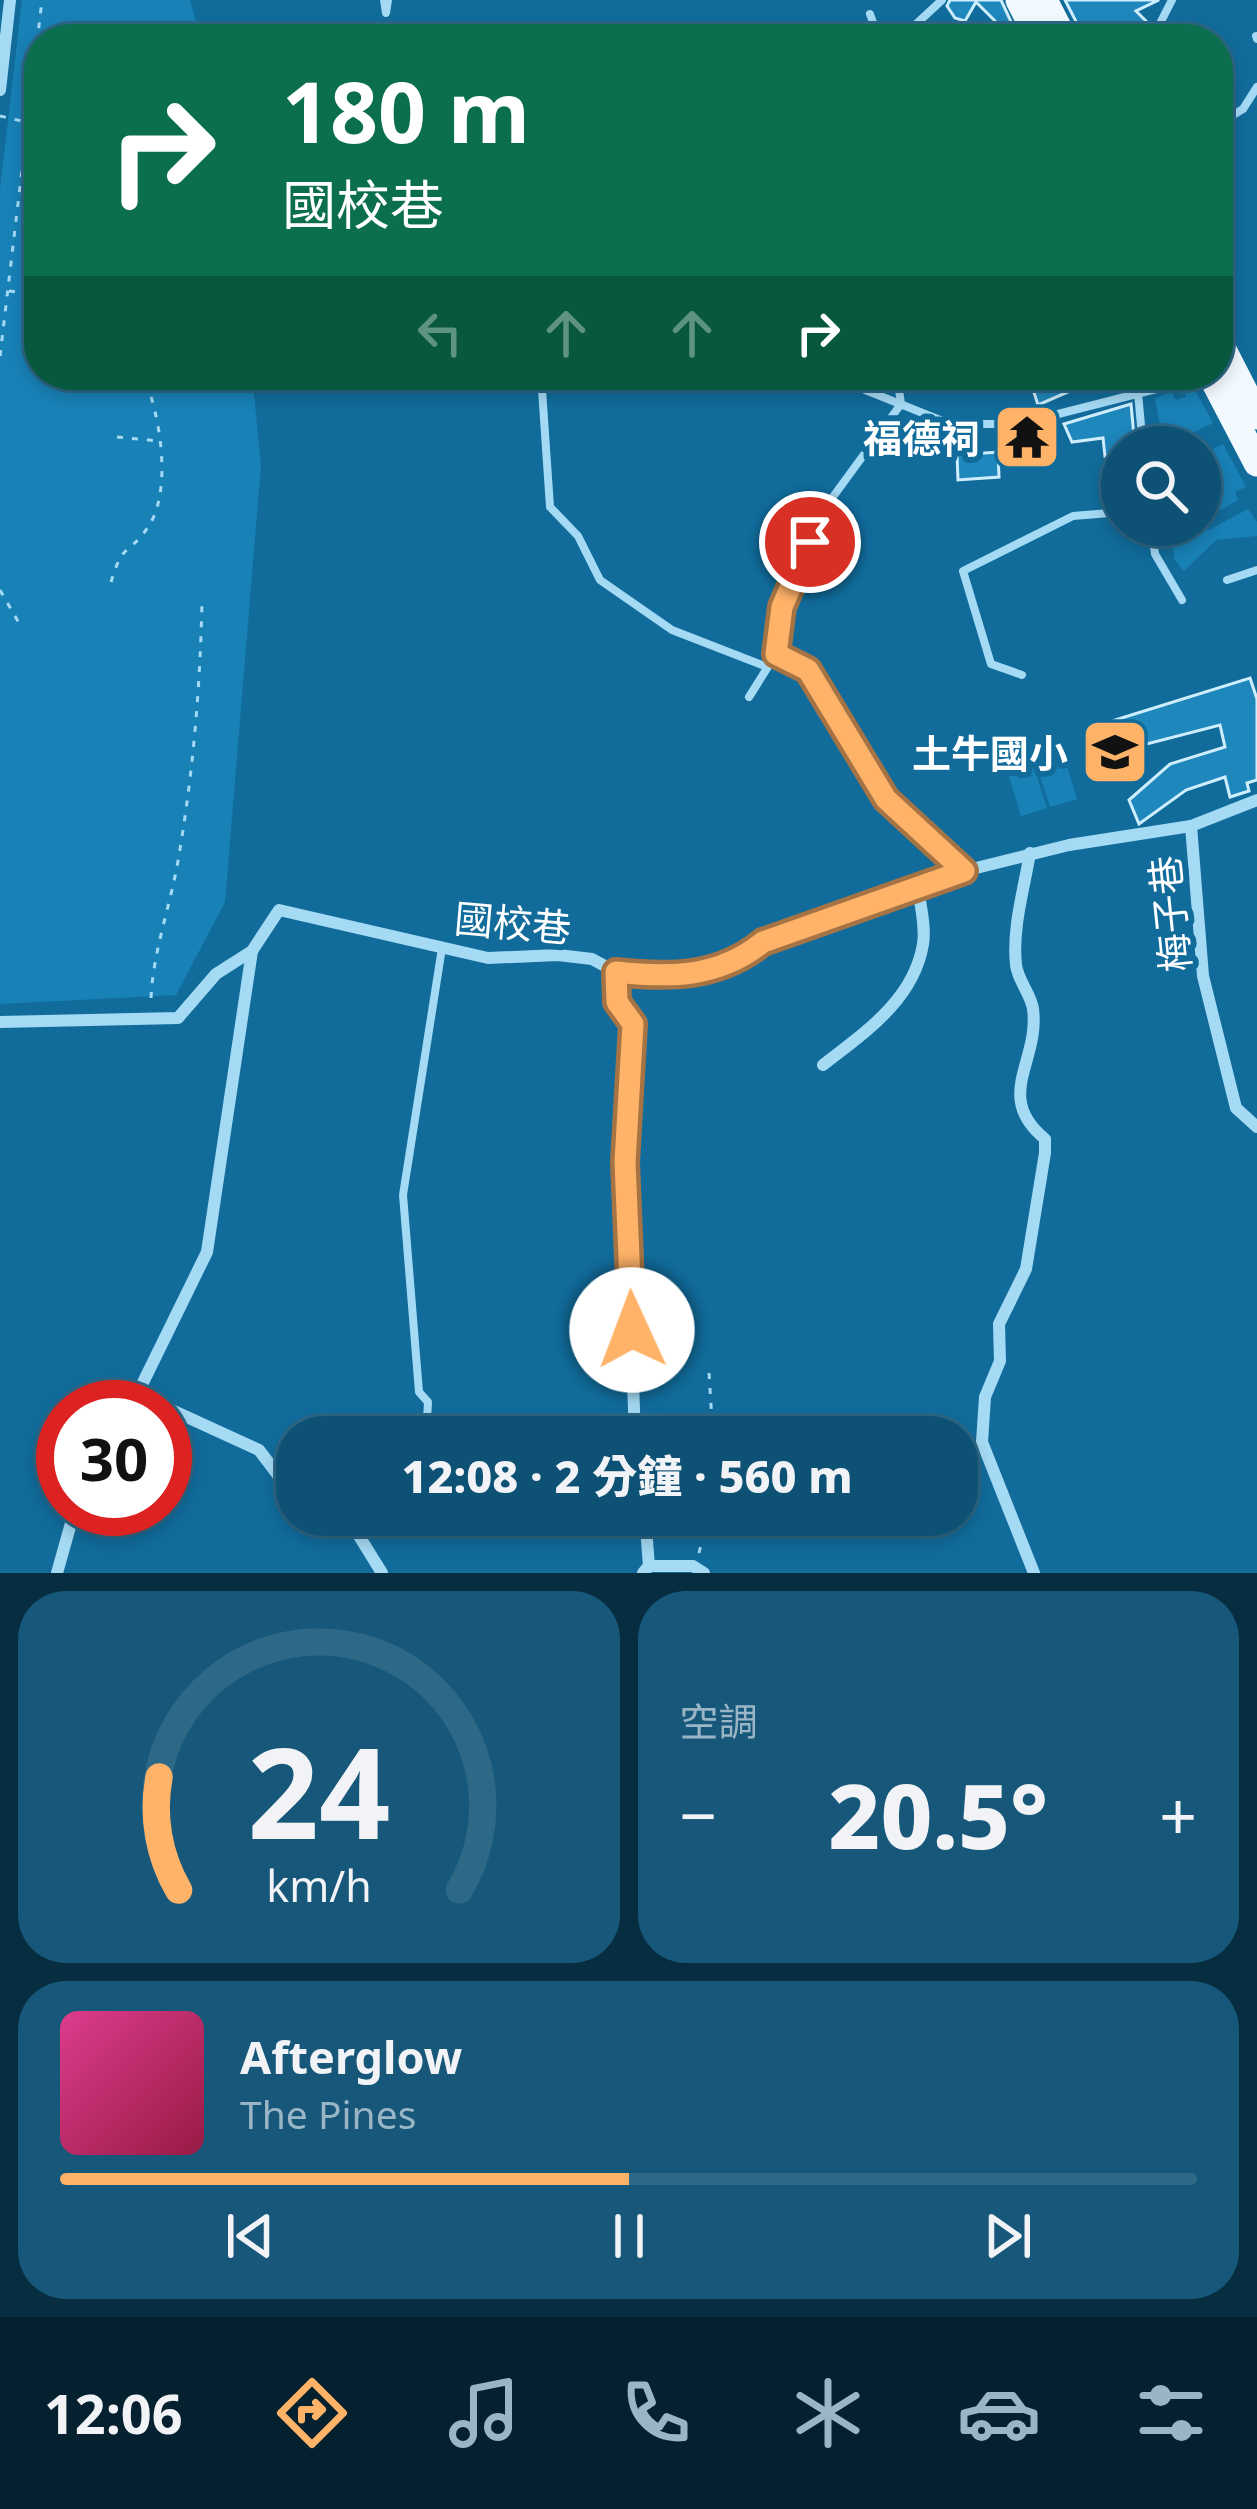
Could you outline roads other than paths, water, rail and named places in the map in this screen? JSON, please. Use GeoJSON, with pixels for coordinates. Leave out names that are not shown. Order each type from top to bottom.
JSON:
{"type":"FeatureCollection","features":[{"type":"Feature","properties":{"kind":"main road"},"geometry":{"type":"LineString","coordinates":[[1228,390],[1257,463]]}},
{"type":"Feature","properties":{"kind":"street"},"geometry":{"type":"LineString","coordinates":[[0,90],[10,0]]}},
{"type":"Feature","properties":{"kind":"street","name":"國校巷"},"geometry":{"type":"LineString","coordinates":[[0,1022],[178,1018],[216,974],[252,952],[271,916],[291,910],[488,958],[592,959],[616,972],[663,977],[719,968],[739,962],[763,942],[964,871],[1030,853],[1191,826],[1257,800]]}},
{"type":"Feature","properties":{"kind":"street","name":"梅子巷"},"geometry":{"type":"LineString","coordinates":[[1191,826],[1203,976],[1236,1108],[1257,1127]]}},
{"type":"Feature","properties":{"kind":"street"},"geometry":{"type":"LineString","coordinates":[[1030,853],[1017,928],[1016,969],[1033,1010],[1018,1099],[1027,1125],[1045,1139],[1045,1153],[1026,1269],[999,1324],[1000,1361],[985,1397],[982,1442],[1034,1573]]}},
{"type":"Feature","properties":{"kind":"street"},"geometry":{"type":"LineString","coordinates":[[823,1065],[888,1016],[912,973],[924,943],[918,887]]}},
{"type":"Feature","properties":{"kind":"street"},"geometry":{"type":"LineString","coordinates":[[147,1380],[207,1252],[252,952]]}},
{"type":"Feature","properties":{"kind":"street"},"geometry":{"type":"LineString","coordinates":[[616,972],[617,1002],[633,1024],[625,1162],[634,1416]]}},
{"type":"Feature","properties":{"kind":"street"},"geometry":{"type":"LineString","coordinates":[[192,1419],[259,1450],[276,1472]]}},
{"type":"Feature","properties":{"kind":"street"},"geometry":{"type":"LineString","coordinates":[[58,1573],[68,1536]]}},
{"type":"Feature","properties":{"kind":"street"},"geometry":{"type":"LineString","coordinates":[[359,1536],[382,1573]]}},
{"type":"Feature","properties":{"kind":"street"},"geometry":{"type":"LineString","coordinates":[[646,1536],[646,1570],[699,1569]]}},
{"type":"Feature","properties":{"kind":"lane"},"geometry":{"type":"LineString","coordinates":[[917,24],[943,0]]}},
{"type":"Feature","properties":{"kind":"lane"},"geometry":{"type":"LineString","coordinates":[[870,14],[874,24]]}},
{"type":"Feature","properties":{"kind":"lane"},"geometry":{"type":"LineString","coordinates":[[1233,115],[1243,109],[1257,87]]}},
{"type":"Feature","properties":{"kind":"lane"},"geometry":{"type":"LineString","coordinates":[[542,390],[550,507],[578,536],[600,580],[672,630],[767,667]]}},
{"type":"Feature","properties":{"kind":"lane"},"geometry":{"type":"LineString","coordinates":[[866,390],[950,424],[1019,424],[1147,390]]}},
{"type":"Feature","properties":{"kind":"lane"},"geometry":{"type":"LineString","coordinates":[[749,697],[776,654],[782,607],[824,508],[901,404],[899,390]]}},
{"type":"Feature","properties":{"kind":"lane"},"geometry":{"type":"LineString","coordinates":[[1138,393],[1141,426]]}},
{"type":"Feature","properties":{"kind":"lane"},"geometry":{"type":"LineString","coordinates":[[1022,675],[991,664],[963,571],[1073,517],[1101,514]]}},
{"type":"Feature","properties":{"kind":"lane"},"geometry":{"type":"LineString","coordinates":[[1155,546],[1182,600]]}},
{"type":"Feature","properties":{"kind":"lane"},"geometry":{"type":"LineString","coordinates":[[1227,580],[1257,570]]}},
{"type":"Feature","properties":{"kind":"lane"},"geometry":{"type":"LineString","coordinates":[[776,654],[808,670],[886,799],[964,871]]}},
{"type":"Feature","properties":{"kind":"lane"},"geometry":{"type":"LineString","coordinates":[[427,1416],[428,1402],[419,1392],[403,1196],[442,948]]}},
{"type":"Feature","properties":{"kind":"place","name":"福德祠"},"geometry":{"type":"Point","coordinates":[1027,437]}},
{"type":"Feature","properties":{"kind":"place","name":"土牛國小"},"geometry":{"type":"Point","coordinates":[1115,752]}}]}
